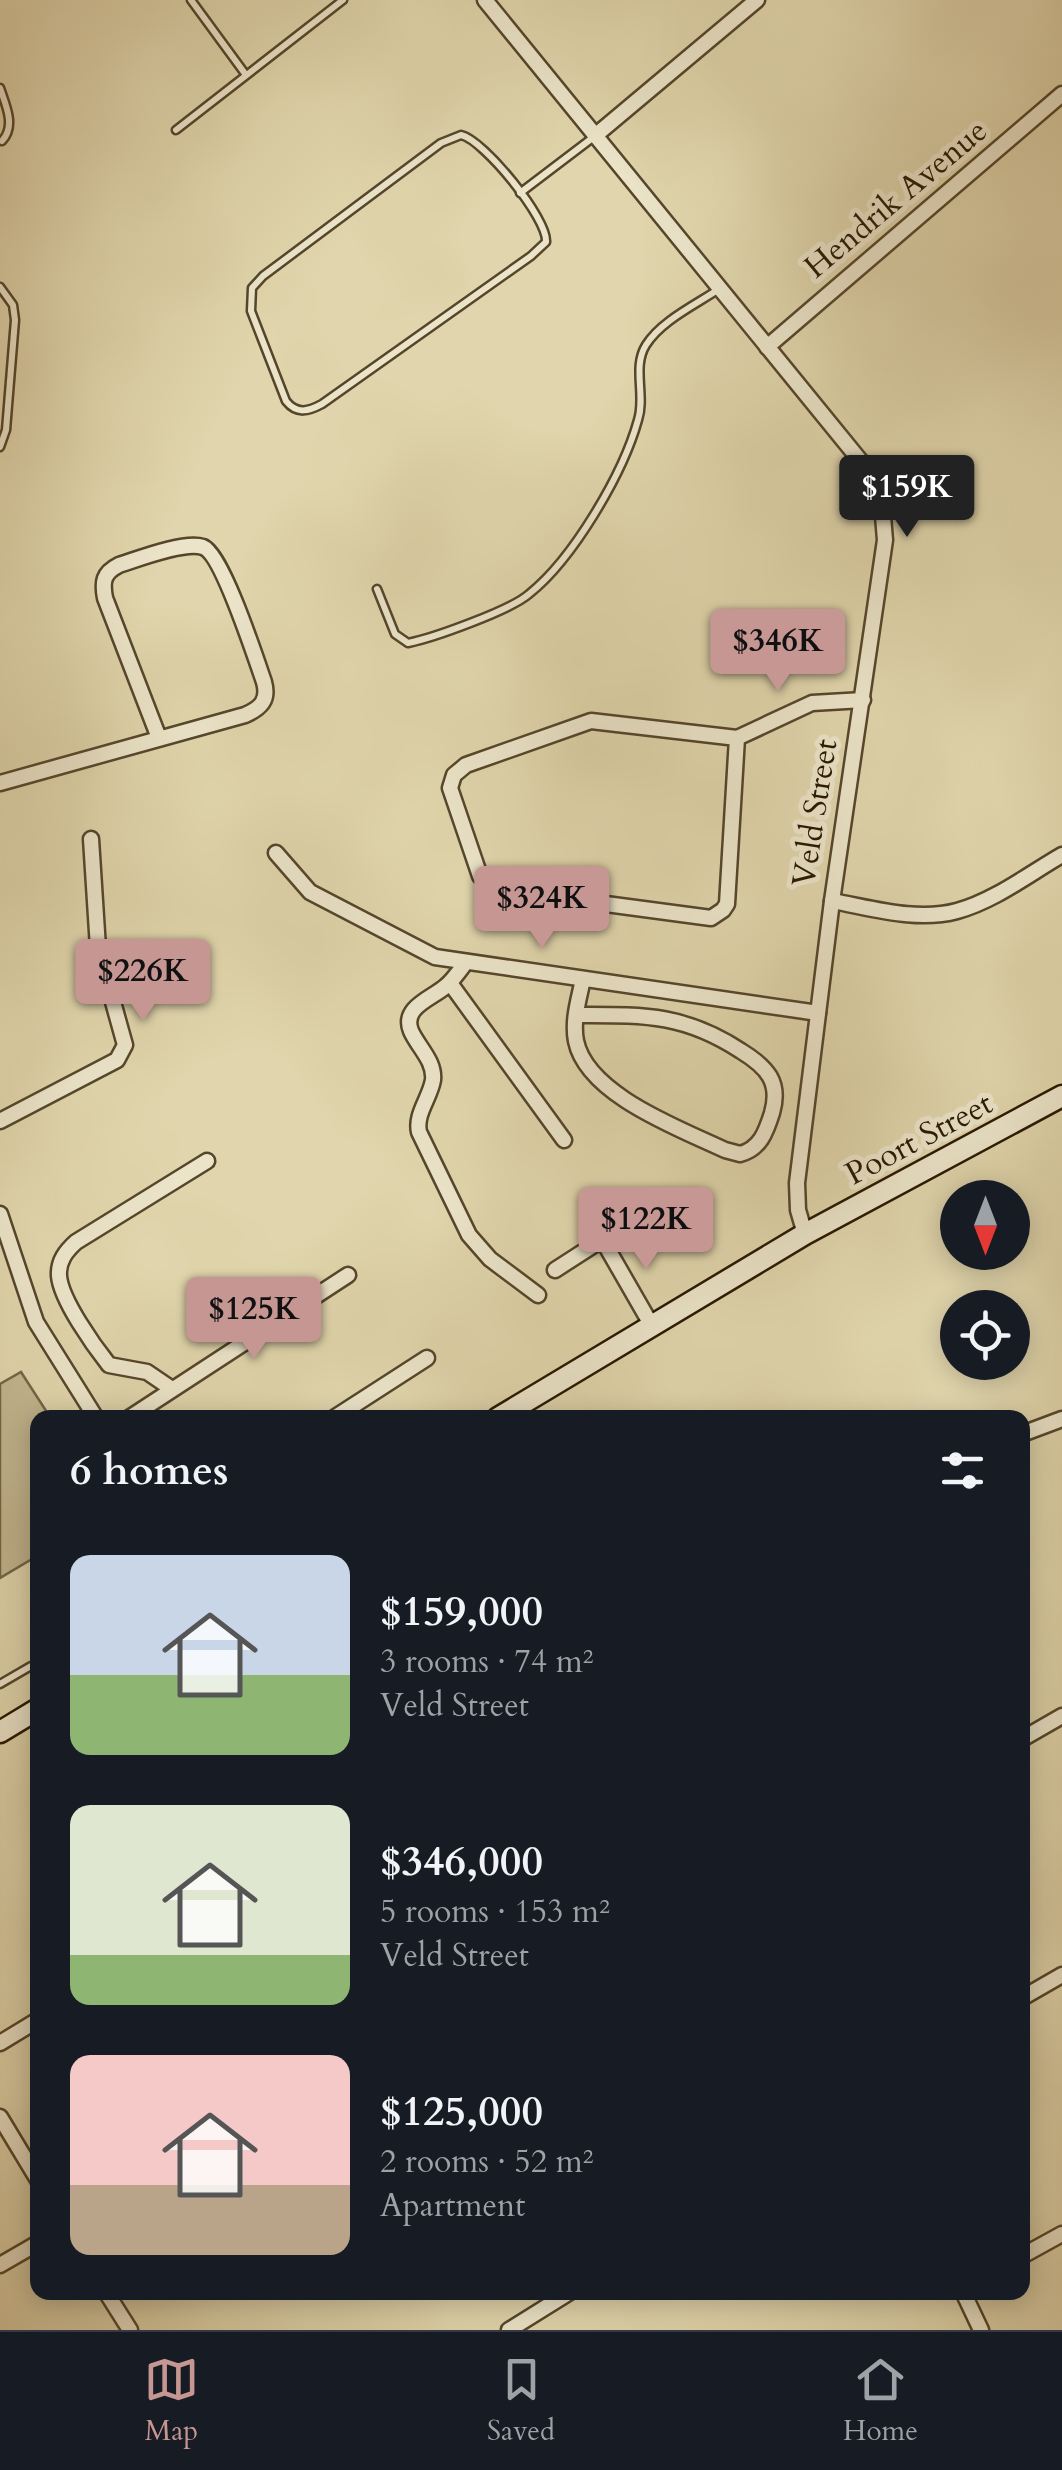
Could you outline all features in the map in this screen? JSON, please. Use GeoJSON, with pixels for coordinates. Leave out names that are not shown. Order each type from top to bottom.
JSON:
{"type":"FeatureCollection","features":[{"type":"Feature","properties":{"kind":"street","name":"Veld Street"},"geometry":{"type":"LineString","coordinates":[[485,0],[867,470],[882,504],[885,540],[832,900],[797,1183],[798,1210],[805,1234]]}},
{"type":"Feature","properties":{"kind":"street"},"geometry":{"type":"LineString","coordinates":[[596,135],[758,0]]}},
{"type":"Feature","properties":{"kind":"street","name":"Hendrik Avenue"},"geometry":{"type":"LineString","coordinates":[[767,347],[1062,94]]}},
{"type":"Feature","properties":{"kind":"street"},"geometry":{"type":"LineString","coordinates":[[0,783],[245,715],[259,708],[266,697],[264,682],[222,571],[212,553],[200,546],[177,548],[118,565],[103,581],[159,738]]}},
{"type":"Feature","properties":{"kind":"street"},"geometry":{"type":"LineString","coordinates":[[737,738],[726,904],[724,910],[711,918],[490,886],[478,871],[450,788],[454,775],[466,766],[591,721],[737,738],[812,703],[862,700]]}},
{"type":"Feature","properties":{"kind":"street"},"geometry":{"type":"LineString","coordinates":[[0,1122],[117,1060],[125,1045],[101,964],[91,839]]}},
{"type":"Feature","properties":{"kind":"street"},"geometry":{"type":"LineString","coordinates":[[276,853],[316,896],[430,955],[818,1013]]}},
{"type":"Feature","properties":{"kind":"street"},"geometry":{"type":"LineString","coordinates":[[832,900],[913,914],[956,912],[1062,855]]}},
{"type":"Feature","properties":{"kind":"street"},"geometry":{"type":"LineString","coordinates":[[466,962],[450,983],[410,1016],[410,1029],[430,1063],[433,1078],[419,1117],[419,1132],[469,1236],[490,1260],[538,1295]]}},
{"type":"Feature","properties":{"kind":"street"},"geometry":{"type":"LineString","coordinates":[[576,1015],[685,1022],[707,1030],[752,1058],[773,1078],[776,1089],[772,1116],[759,1144],[748,1152],[733,1152],[636,1107],[608,1087],[586,1062],[576,1040],[576,1015],[583,979]]}},
{"type":"Feature","properties":{"kind":"street"},"geometry":{"type":"LineString","coordinates":[[450,983],[564,1140]]}},
{"type":"Feature","properties":{"kind":"street","name":"Poort Street"},"geometry":{"type":"LineString","coordinates":[[805,1234],[1062,1096]]}},
{"type":"Feature","properties":{"kind":"street"},"geometry":{"type":"LineString","coordinates":[[172,1389],[147,1372],[109,1365],[64,1293],[60,1268],[65,1254],[76,1242],[207,1162]]}},
{"type":"Feature","properties":{"kind":"street"},"geometry":{"type":"LineString","coordinates":[[555,1270],[645,1212]]}},
{"type":"Feature","properties":{"kind":"street"},"geometry":{"type":"LineString","coordinates":[[0,1214],[36,1322],[91,1410]]}},
{"type":"Feature","properties":{"kind":"street"},"geometry":{"type":"LineString","coordinates":[[511,1410],[805,1234]]}},
{"type":"Feature","properties":{"kind":"street"},"geometry":{"type":"LineString","coordinates":[[602,1239],[652,1326]]}},
{"type":"Feature","properties":{"kind":"street"},"geometry":{"type":"LineString","coordinates":[[140,1410],[348,1276]]}},
{"type":"Feature","properties":{"kind":"street"},"geometry":{"type":"LineString","coordinates":[[346,1410],[426,1358]]}},
{"type":"Feature","properties":{"kind":"street"},"geometry":{"type":"LineString","coordinates":[[1030,1431],[1062,1419]]}},
{"type":"Feature","properties":{"kind":"street"},"geometry":{"type":"LineString","coordinates":[[0,1732],[30,1714]]}},
{"type":"Feature","properties":{"kind":"street"},"geometry":{"type":"LineString","coordinates":[[1030,1734],[1062,1716]]}},
{"type":"Feature","properties":{"kind":"street"},"geometry":{"type":"LineString","coordinates":[[1030,1993],[1062,1975]]}},
{"type":"Feature","properties":{"kind":"street"},"geometry":{"type":"LineString","coordinates":[[0,2042],[30,2025]]}},
{"type":"Feature","properties":{"kind":"street"},"geometry":{"type":"LineString","coordinates":[[0,2118],[30,2167]]}},
{"type":"Feature","properties":{"kind":"street"},"geometry":{"type":"LineString","coordinates":[[1030,2252],[1062,2234]]}},
{"type":"Feature","properties":{"kind":"street"},"geometry":{"type":"LineString","coordinates":[[0,2265],[30,2248]]}},
{"type":"Feature","properties":{"kind":"street"},"geometry":{"type":"LineString","coordinates":[[111,2300],[130,2330]]}},
{"type":"Feature","properties":{"kind":"street"},"geometry":{"type":"LineString","coordinates":[[509,2330],[557,2300]]}},
{"type":"Feature","properties":{"kind":"street"},"geometry":{"type":"LineString","coordinates":[[968,2300],[981,2330]]}},
{"type":"Feature","properties":{"kind":"lane"},"geometry":{"type":"LineString","coordinates":[[190,0],[246,75]]}},
{"type":"Feature","properties":{"kind":"lane"},"geometry":{"type":"LineString","coordinates":[[176,130],[343,0]]}},
{"type":"Feature","properties":{"kind":"lane"},"geometry":{"type":"LineString","coordinates":[[0,88],[10,122],[2,142]]}},
{"type":"Feature","properties":{"kind":"lane"},"geometry":{"type":"LineString","coordinates":[[460,135],[475,140],[520,193],[546,230],[543,246],[322,404],[302,411],[289,405],[251,311],[250,295],[256,282],[452,137],[460,135]]}},
{"type":"Feature","properties":{"kind":"lane"},"geometry":{"type":"LineString","coordinates":[[520,193],[596,135]]}},
{"type":"Feature","properties":{"kind":"lane"},"geometry":{"type":"LineString","coordinates":[[0,288],[13,305],[15,320],[6,430],[0,447]]}},
{"type":"Feature","properties":{"kind":"lane"},"geometry":{"type":"LineString","coordinates":[[377,589],[395,634],[408,643],[511,604],[532,592],[589,525],[632,437],[640,412],[640,356],[644,347],[659,331],[720,288]]}},
{"type":"Feature","properties":{"kind":"lane"},"geometry":{"type":"LineString","coordinates":[[0,1684],[30,1667]]}},
{"type":"Feature","properties":{"kind":"shaded area"},"geometry":{"type":"Polygon","coordinates":[[[21,1372],[45,1410],[30,1410],[30,1560],[0,1578],[0,1384],[21,1372]]]}}]}
